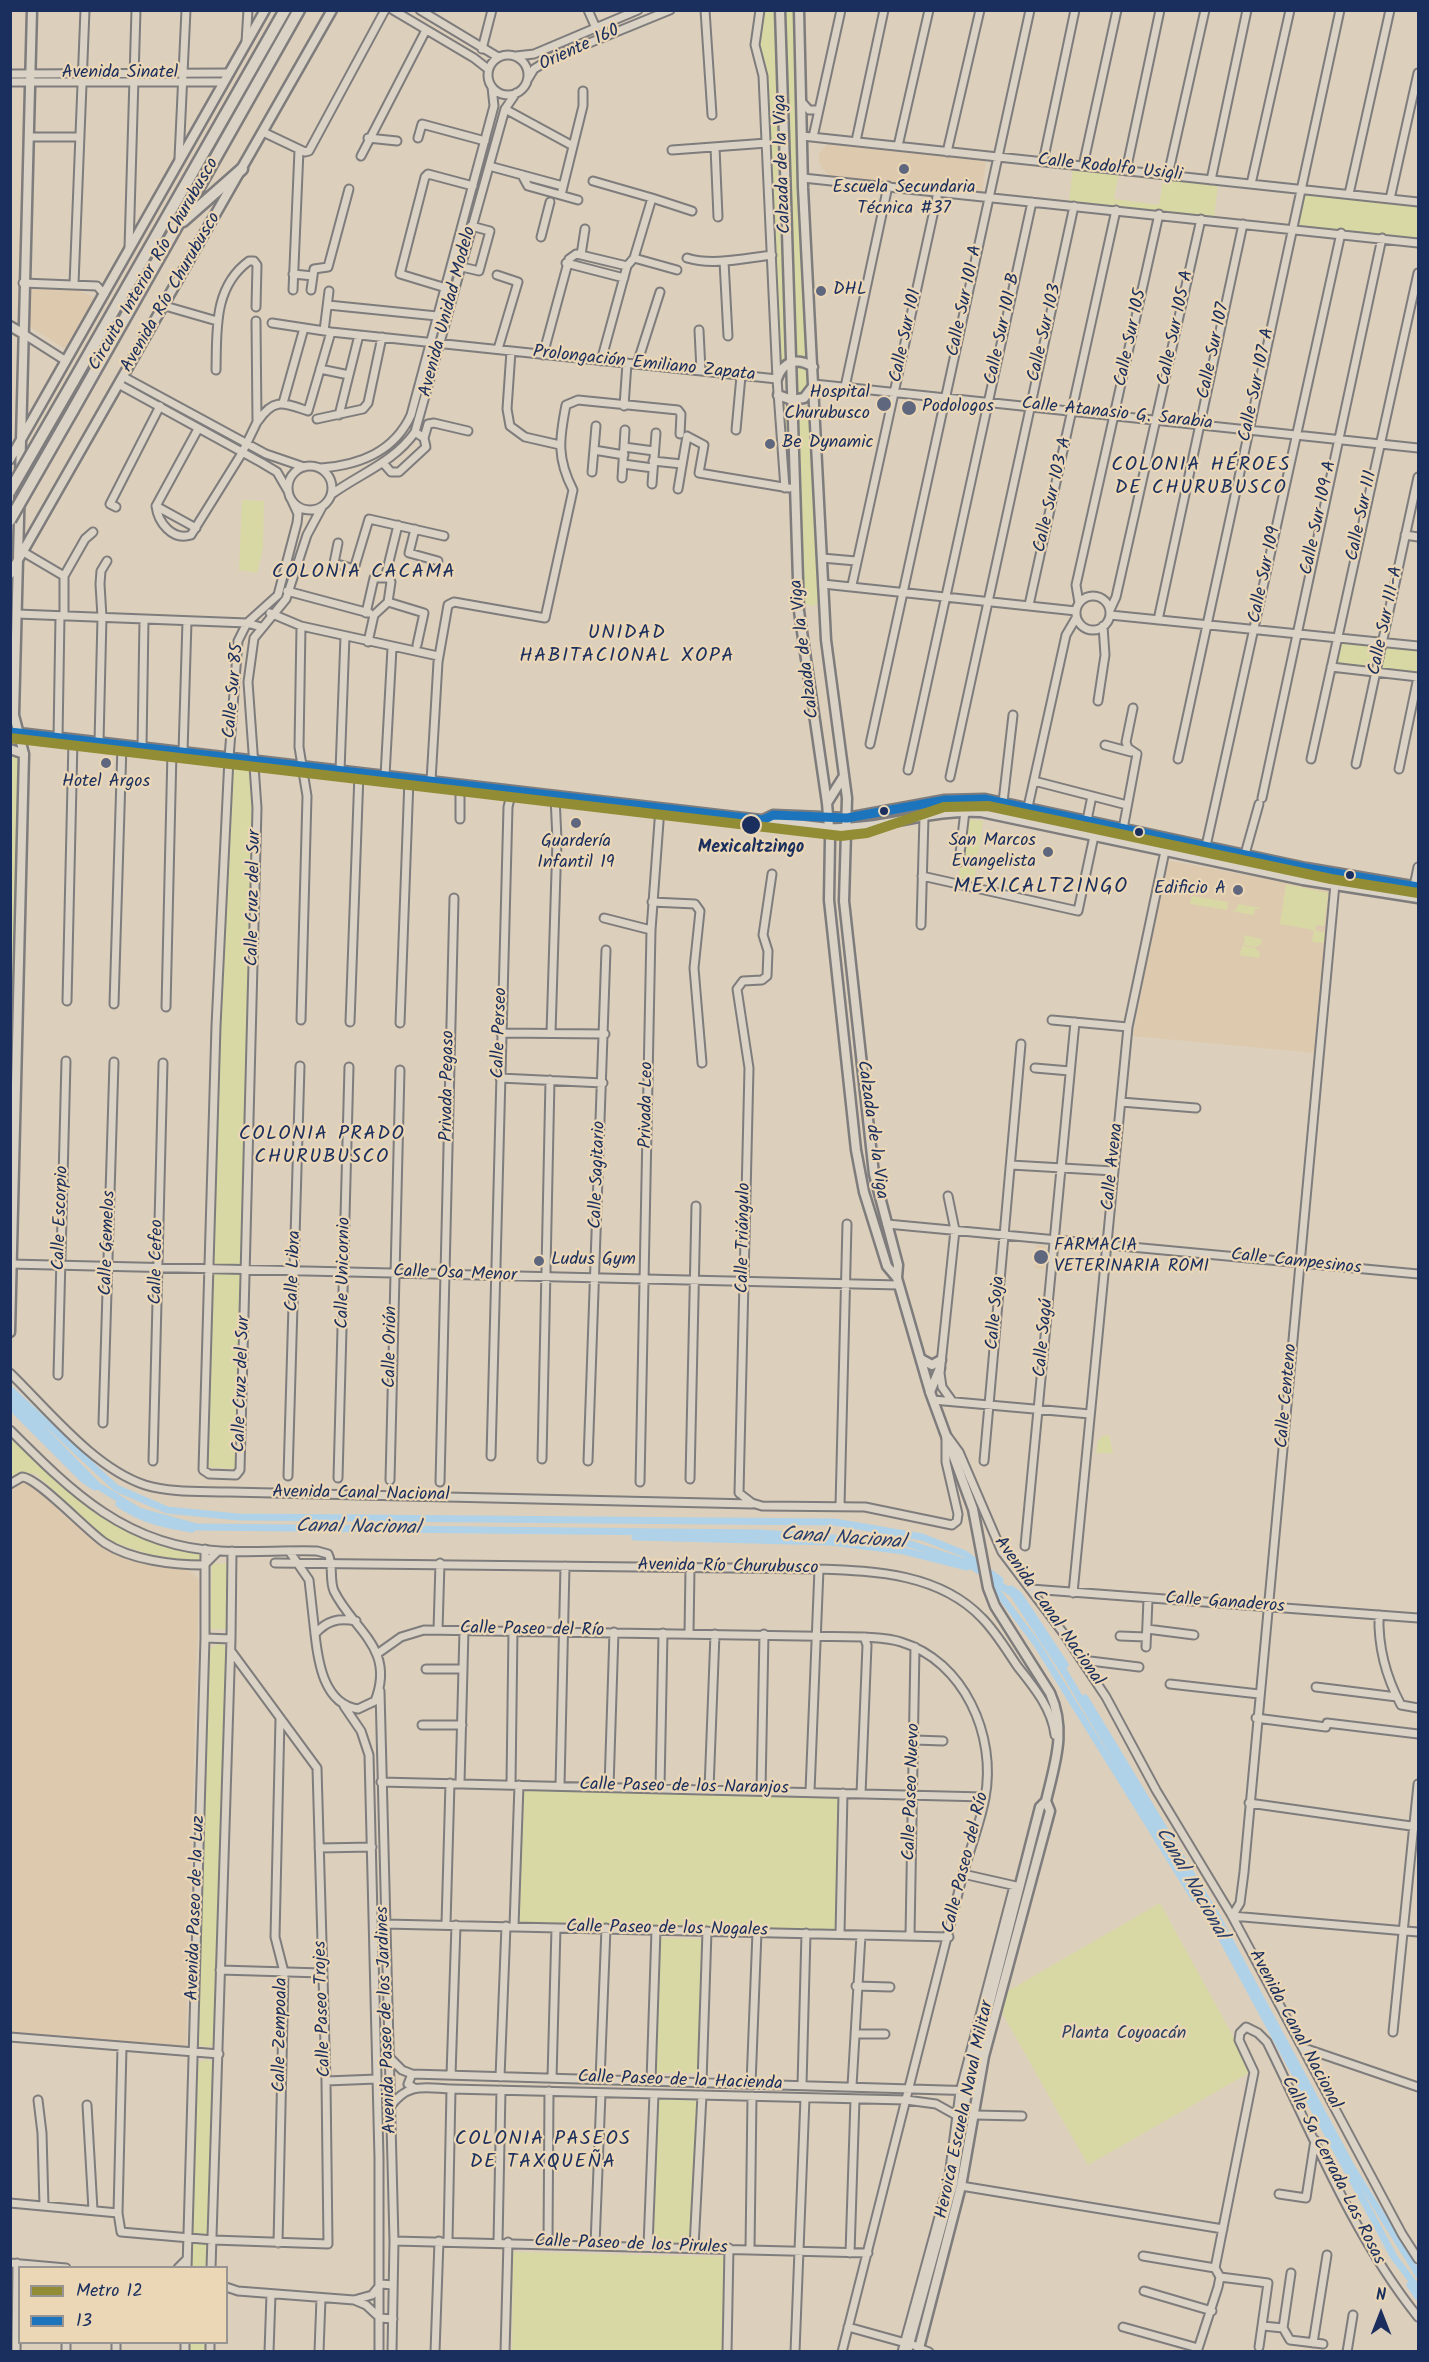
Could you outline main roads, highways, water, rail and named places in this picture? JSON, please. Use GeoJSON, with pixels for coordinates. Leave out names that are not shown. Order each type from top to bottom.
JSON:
{"type":"FeatureCollection","features":[{"type":"Feature","properties":{"kind":"highway","name":"Circuito Interior Río Churubusco"},"geometry":{"type":"LineString","coordinates":[[10,491],[285,10]]}},
{"type":"Feature","properties":{"kind":"highway","name":"Circuito Interior Río Churubusco"},"geometry":{"type":"LineString","coordinates":[[10,520],[299,10]]}},
{"type":"Feature","properties":{"kind":"highway"},"geometry":{"type":"LineString","coordinates":[[178,225],[242,170]]}},
{"type":"Feature","properties":{"kind":"main road"},"geometry":{"type":"LineString","coordinates":[[10,1332],[24,754],[15,733],[14,715],[23,283],[32,10]]}},
{"type":"Feature","properties":{"kind":"main road"},"geometry":{"type":"LineString","coordinates":[[10,459],[265,10]]}},
{"type":"Feature","properties":{"kind":"main road","name":"Avenida Río Churubusco"},"geometry":{"type":"LineString","coordinates":[[10,574],[25,553],[332,10]]}},
{"type":"Feature","properties":{"kind":"main road","name":"Calzada de la Viga"},"geometry":{"type":"LineString","coordinates":[[780,10],[800,611],[827,803],[829,900],[859,1171],[887,1266],[898,1282]]}},
{"type":"Feature","properties":{"kind":"main road","name":"Calzada de la Viga"},"geometry":{"type":"LineString","coordinates":[[799,10],[803,178],[826,640],[844,776],[847,818],[844,901],[869,1143],[898,1265],[898,1282],[932,1396],[974,1515]]}},
{"type":"Feature","properties":{"kind":"main road"},"geometry":{"type":"LineString","coordinates":[[10,326],[22,333]]}},
{"type":"Feature","properties":{"kind":"main road"},"geometry":{"type":"LineString","coordinates":[[777,379],[783,366],[791,362],[803,362],[813,367]]}},
{"type":"Feature","properties":{"kind":"main road"},"geometry":{"type":"LineString","coordinates":[[778,395],[792,400],[804,398],[814,384]]}},
{"type":"Feature","properties":{"kind":"main road"},"geometry":{"type":"LineString","coordinates":[[15,733],[829,828],[847,829],[965,811],[981,812],[1303,880],[1419,898]]}},
{"type":"Feature","properties":{"kind":"main road"},"geometry":{"type":"LineString","coordinates":[[10,749],[24,754]]}},
{"type":"Feature","properties":{"kind":"main road"},"geometry":{"type":"LineString","coordinates":[[827,803],[844,776]]}},
{"type":"Feature","properties":{"kind":"main road"},"geometry":{"type":"LineString","coordinates":[[763,820],[773,815],[828,818],[867,816],[964,797],[1028,807],[1306,868],[1417,886]]}},
{"type":"Feature","properties":{"kind":"main road"},"geometry":{"type":"LineString","coordinates":[[867,816],[864,822],[870,826]]}},
{"type":"Feature","properties":{"kind":"main road"},"geometry":{"type":"LineString","coordinates":[[1303,880],[1306,868]]}},
{"type":"Feature","properties":{"kind":"main road"},"geometry":{"type":"LineString","coordinates":[[1364,890],[1365,878]]}},
{"type":"Feature","properties":{"kind":"main road"},"geometry":{"type":"LineString","coordinates":[[834,951],[849,950]]}},
{"type":"Feature","properties":{"kind":"main road"},"geometry":{"type":"LineString","coordinates":[[920,1359],[932,1365],[941,1364],[932,1396]]}},
{"type":"Feature","properties":{"kind":"main road","name":"Heroica Escuela Naval Militar"},"geometry":{"type":"LineString","coordinates":[[906,2348],[953,2184],[963,2092],[1016,1886],[1040,1807],[1046,1801],[1061,1738],[1057,1708],[996,1606],[985,1578],[974,1515]]}},
{"type":"Feature","properties":{"kind":"main road","name":"Heroica Escuela Naval Militar"},"geometry":{"type":"LineString","coordinates":[[919,2349],[961,2186],[984,2056],[1050,1811],[1046,1801]]}},
{"type":"Feature","properties":{"kind":"waterway","name":"Canal Nacional"},"geometry":{"type":"LineString","coordinates":[[10,1389],[116,1488],[167,1510],[238,1517],[835,1522],[922,1537],[965,1554],[1000,1580]]}},
{"type":"Feature","properties":{"kind":"waterway","name":"Canal Nacional"},"geometry":{"type":"LineString","coordinates":[[10,1396],[98,1486],[139,1511],[197,1527],[760,1533],[907,1543],[968,1563],[1013,1594],[1065,1673],[1212,1920],[1394,2257],[1418,2289]]}},
{"type":"Feature","properties":{"kind":"waterway","name":"Canal Nacional"},"geometry":{"type":"LineString","coordinates":[[10,1406],[83,1479],[95,1487]]}},
{"type":"Feature","properties":{"kind":"waterway","name":"Canal Nacional"},"geometry":{"type":"LineString","coordinates":[[119,1504],[154,1521],[192,1529]]}},
{"type":"Feature","properties":{"kind":"waterway","name":"Canal Nacional"},"geometry":{"type":"LineString","coordinates":[[635,1537],[831,1542],[904,1551],[967,1567]]}},
{"type":"Feature","properties":{"kind":"waterway","name":"Canal Nacional"},"geometry":{"type":"LineString","coordinates":[[991,1583],[1036,1643],[1194,1898]]}},
{"type":"Feature","properties":{"kind":"waterway","name":"Canal Nacional"},"geometry":{"type":"LineString","coordinates":[[1011,1589],[1019,1595],[1065,1665]]}},
{"type":"Feature","properties":{"kind":"waterway","name":"Canal Nacional"},"geometry":{"type":"LineString","coordinates":[[1085,1698],[1216,1915],[1351,2166],[1418,2274]]}},
{"type":"Feature","properties":{"kind":"waterway","name":"Canal Nacional"},"geometry":{"type":"LineString","coordinates":[[1410,2285],[1418,2297]]}},
{"type":"Feature","properties":{"kind":"metro line","name":"12"},"geometry":{"type":"LineString","coordinates":[[10,738],[841,836],[867,833],[944,807],[988,806],[1331,879],[1418,893]]}},
{"type":"Feature","properties":{"kind":"place","name":"Escuela Secundaria Técnica #37"},"geometry":{"type":"Point","coordinates":[904,169]}},
{"type":"Feature","properties":{"kind":"place","name":"DHL"},"geometry":{"type":"Point","coordinates":[821,291]}},
{"type":"Feature","properties":{"kind":"place","name":"Hospital Churubusco"},"geometry":{"type":"Point","coordinates":[884,404]}},
{"type":"Feature","properties":{"kind":"place","name":"Podologos"},"geometry":{"type":"Point","coordinates":[909,408]}},
{"type":"Feature","properties":{"kind":"place","name":"Be Dynamic"},"geometry":{"type":"Point","coordinates":[770,444]}},
{"type":"Feature","properties":{"kind":"place","name":"Hotel Argos"},"geometry":{"type":"Point","coordinates":[106,763]}},
{"type":"Feature","properties":{"kind":"place","name":"Guardería Infantil 19"},"geometry":{"type":"Point","coordinates":[576,823]}},
{"type":"Feature","properties":{"kind":"place","name":"Mexicaltzingo"},"geometry":{"type":"Point","coordinates":[751,825]}},
{"type":"Feature","properties":{"kind":"place","name":"San Marcos Evangelista"},"geometry":{"type":"Point","coordinates":[1048,852]}},
{"type":"Feature","properties":{"kind":"place","name":"Edificio A"},"geometry":{"type":"Point","coordinates":[1238,890]}},
{"type":"Feature","properties":{"kind":"place","name":"FARMACIA VETERINARIA ROMI"},"geometry":{"type":"Point","coordinates":[1041,1257]}},
{"type":"Feature","properties":{"kind":"place","name":"Ludus Gym"},"geometry":{"type":"Point","coordinates":[539,1261]}},
{"type":"Feature","properties":{"kind":"district","name":"COLONIA HÉROES DE CHURUBUSCO"},"geometry":{"type":"Point","coordinates":[1201,478]}},
{"type":"Feature","properties":{"kind":"district","name":"COLONIA CACAMA"},"geometry":{"type":"Point","coordinates":[364,574]}},
{"type":"Feature","properties":{"kind":"district","name":"UNIDAD HABITACIONAL XOPA"},"geometry":{"type":"Point","coordinates":[627,646]}},
{"type":"Feature","properties":{"kind":"district","name":"MEXICALTZINGO"},"geometry":{"type":"Point","coordinates":[1041,888]}},
{"type":"Feature","properties":{"kind":"district","name":"COLONIA PRADO CHURUBUSCO"},"geometry":{"type":"Point","coordinates":[322,1148]}},
{"type":"Feature","properties":{"kind":"district","name":"COLONIA PASEOS DE TAXQUEÑA"},"geometry":{"type":"Point","coordinates":[543,2152]}},
{"type":"Feature","properties":{"kind":"park label","name":"Planta Coyoacán"},"geometry":{"type":"Point","coordinates":[1124,2035]}}]}
